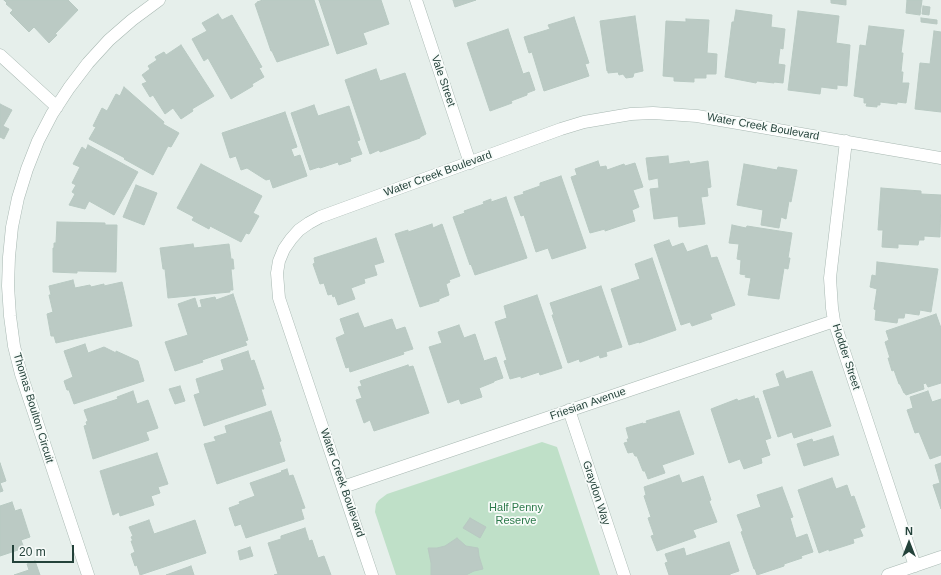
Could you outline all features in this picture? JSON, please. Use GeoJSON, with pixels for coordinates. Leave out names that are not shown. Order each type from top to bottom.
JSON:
{"type":"FeatureCollection","features":[{"type":"Feature","properties":{"kind":"street","name":"Thomas Boulton Circuit"},"geometry":{"type":"LineString","coordinates":[[88,575],[21,374],[14,346],[8,286],[12,227],[18,198],[38,141],[69,88],[88,63],[109,40],[132,20],[159,0]]}},
{"type":"Feature","properties":{"kind":"street","name":"Vale Street"},"geometry":{"type":"LineString","coordinates":[[416,0],[470,162]]}},
{"type":"Feature","properties":{"kind":"street"},"geometry":{"type":"LineString","coordinates":[[0,55],[57,107]]}},
{"type":"Feature","properties":{"kind":"street","name":"Water Creek Boulevard"},"geometry":{"type":"LineString","coordinates":[[372,575],[279,298],[277,273],[279,261],[284,249],[299,230],[320,218],[561,129],[584,122],[631,114],[653,113],[697,116],[941,158]]}},
{"type":"Feature","properties":{"kind":"street","name":"Hodder Street"},"geometry":{"type":"LineString","coordinates":[[846,141],[830,278],[830,296],[834,321],[916,566]]}},
{"type":"Feature","properties":{"kind":"street","name":"Friesian Avenue"},"geometry":{"type":"LineString","coordinates":[[343,486],[834,321]]}},
{"type":"Feature","properties":{"kind":"street","name":"Graydon Way"},"geometry":{"type":"LineString","coordinates":[[569,410],[624,575]]}},
{"type":"Feature","properties":{"kind":"street"},"geometry":{"type":"LineString","coordinates":[[888,575],[941,557]]}},
{"type":"Feature","properties":{"kind":"green space","name":"Half Penny Reserve"},"geometry":{"type":"Polygon","coordinates":[[[542,442],[557,447],[600,575],[396,575],[375,512],[376,504],[379,500],[387,494],[542,442]]]}},
{"type":"Feature","properties":{"kind":"building"},"geometry":{"type":"Polygon","coordinates":[[[4,0],[68,0],[78,10],[55,34],[57,35],[49,43],[34,27],[29,32],[10,13],[13,10],[4,0]]]}},
{"type":"Feature","properties":{"kind":"building"},"geometry":{"type":"Polygon","coordinates":[[[263,0],[314,0],[329,45],[277,62],[271,51],[255,4],[263,0]]]}},
{"type":"Feature","properties":{"kind":"building"},"geometry":{"type":"Polygon","coordinates":[[[319,0],[381,0],[389,24],[363,33],[367,44],[337,54],[319,0]]]}},
{"type":"Feature","properties":{"kind":"building"},"geometry":{"type":"Polygon","coordinates":[[[453,0],[476,0],[455,7],[453,0]]]}},
{"type":"Feature","properties":{"kind":"building"},"geometry":{"type":"Polygon","coordinates":[[[831,0],[846,0],[846,5],[831,3],[831,0]]]}},
{"type":"Feature","properties":{"kind":"building"},"geometry":{"type":"Polygon","coordinates":[[[907,0],[922,0],[920,15],[906,13],[907,0]]]}},
{"type":"Feature","properties":{"kind":"building"},"geometry":{"type":"Polygon","coordinates":[[[923,6],[930,7],[929,15],[922,14],[923,6]]]}},
{"type":"Feature","properties":{"kind":"building"},"geometry":{"type":"Polygon","coordinates":[[[736,10],[772,15],[771,27],[785,29],[783,49],[780,48],[778,64],[785,65],[783,83],[757,81],[756,83],[725,77],[732,22],[734,22],[736,10]]]}},
{"type":"Feature","properties":{"kind":"building"},"geometry":{"type":"Polygon","coordinates":[[[798,11],[839,16],[836,43],[850,45],[847,86],[837,85],[837,89],[821,87],[820,94],[788,90],[798,11]]]}},
{"type":"Feature","properties":{"kind":"building"},"geometry":{"type":"Polygon","coordinates":[[[218,14],[222,20],[232,15],[262,67],[259,68],[264,77],[252,84],[253,86],[231,99],[208,58],[204,61],[192,39],[207,31],[202,23],[218,14]]]}},
{"type":"Feature","properties":{"kind":"building"},"geometry":{"type":"Polygon","coordinates":[[[635,16],[643,71],[634,73],[633,77],[626,78],[623,74],[619,75],[618,72],[608,73],[600,21],[635,16]]]}},
{"type":"Feature","properties":{"kind":"building"},"geometry":{"type":"Polygon","coordinates":[[[574,17],[589,63],[585,64],[589,76],[544,91],[532,52],[529,53],[524,37],[550,29],[548,25],[574,17]]]}},
{"type":"Feature","properties":{"kind":"building"},"geometry":{"type":"Polygon","coordinates":[[[921,18],[937,20],[937,24],[921,22],[921,18]]]}},
{"type":"Feature","properties":{"kind":"building"},"geometry":{"type":"Polygon","coordinates":[[[686,19],[709,20],[707,53],[717,54],[716,74],[706,74],[706,78],[694,78],[694,82],[674,81],[674,77],[663,76],[666,21],[686,22],[686,19]]]}},
{"type":"Feature","properties":{"kind":"building"},"geometry":{"type":"Polygon","coordinates":[[[869,26],[904,30],[901,53],[903,53],[901,72],[903,72],[902,83],[909,83],[906,103],[897,102],[897,104],[880,102],[880,105],[877,105],[877,107],[866,106],[867,103],[864,103],[864,98],[854,96],[860,45],[866,46],[869,26]]]}},
{"type":"Feature","properties":{"kind":"building"},"geometry":{"type":"Polygon","coordinates":[[[508,29],[523,74],[529,72],[535,90],[527,93],[527,95],[511,101],[512,103],[490,111],[467,43],[508,29]]]}},
{"type":"Feature","properties":{"kind":"building"},"geometry":{"type":"Polygon","coordinates":[[[934,31],[941,32],[941,112],[915,109],[920,63],[930,64],[934,31]]]}},
{"type":"Feature","properties":{"kind":"building"},"geometry":{"type":"Polygon","coordinates":[[[181,45],[214,96],[192,109],[193,111],[181,119],[173,108],[165,114],[153,95],[150,97],[142,84],[147,82],[142,75],[150,69],[148,66],[157,60],[155,57],[164,52],[166,55],[181,45]]]}},
{"type":"Feature","properties":{"kind":"building"},"geometry":{"type":"Polygon","coordinates":[[[376,69],[380,81],[405,73],[426,134],[420,138],[370,154],[345,80],[376,69]]]}},
{"type":"Feature","properties":{"kind":"building"},"geometry":{"type":"Polygon","coordinates":[[[124,87],[164,122],[163,124],[179,133],[171,147],[168,146],[153,175],[89,139],[96,127],[93,126],[102,108],[107,111],[116,94],[120,96],[124,87]]]}},
{"type":"Feature","properties":{"kind":"building"},"geometry":{"type":"Polygon","coordinates":[[[0,104],[12,110],[3,126],[9,129],[4,139],[0,137],[0,104]]]}},
{"type":"Feature","properties":{"kind":"building"},"geometry":{"type":"Polygon","coordinates":[[[314,105],[318,116],[349,106],[360,140],[357,141],[362,154],[350,158],[351,161],[339,165],[338,162],[310,170],[291,113],[314,105]]]}},
{"type":"Feature","properties":{"kind":"building"},"geometry":{"type":"Polygon","coordinates":[[[285,112],[297,147],[291,149],[294,157],[300,155],[307,176],[273,188],[270,179],[266,180],[247,168],[241,170],[236,156],[230,158],[222,133],[285,112]]]}},
{"type":"Feature","properties":{"kind":"building"},"geometry":{"type":"Polygon","coordinates":[[[88,145],[138,172],[114,215],[89,201],[85,209],[69,205],[75,194],[72,192],[76,185],[72,183],[80,167],[73,164],[82,147],[86,150],[88,145]]]}},
{"type":"Feature","properties":{"kind":"building"},"geometry":{"type":"Polygon","coordinates":[[[668,156],[669,164],[689,161],[690,164],[708,161],[711,187],[707,188],[708,196],[701,197],[705,224],[679,227],[678,216],[654,219],[650,189],[659,188],[658,178],[649,180],[646,158],[668,156]]]}},
{"type":"Feature","properties":{"kind":"building"},"geometry":{"type":"Polygon","coordinates":[[[598,161],[600,167],[606,166],[607,170],[624,164],[625,166],[635,163],[643,187],[633,190],[639,207],[632,210],[635,221],[605,231],[605,229],[590,233],[571,177],[577,175],[575,169],[598,161]]]}},
{"type":"Feature","properties":{"kind":"building"},"geometry":{"type":"Polygon","coordinates":[[[201,164],[262,196],[253,213],[259,216],[249,234],[246,233],[241,242],[210,226],[209,229],[192,220],[194,217],[177,208],[201,164]]]}},
{"type":"Feature","properties":{"kind":"building"},"geometry":{"type":"Polygon","coordinates":[[[744,164],[777,170],[778,167],[797,170],[786,219],[781,217],[779,228],[761,225],[763,210],[737,205],[744,164]]]}},
{"type":"Feature","properties":{"kind":"building"},"geometry":{"type":"Polygon","coordinates":[[[561,176],[586,248],[552,259],[548,248],[536,252],[524,215],[521,216],[514,197],[540,186],[540,183],[561,176]]]}},
{"type":"Feature","properties":{"kind":"building"},"geometry":{"type":"Polygon","coordinates":[[[136,185],[157,193],[144,225],[123,217],[136,185]]]}},
{"type":"Feature","properties":{"kind":"building"},"geometry":{"type":"Polygon","coordinates":[[[881,188],[921,191],[921,194],[941,195],[940,237],[924,236],[924,240],[919,240],[918,245],[898,244],[898,248],[882,247],[883,230],[878,230],[881,188]]]}},
{"type":"Feature","properties":{"kind":"building"},"geometry":{"type":"Polygon","coordinates":[[[506,197],[527,258],[475,275],[453,217],[465,213],[464,211],[484,204],[483,202],[491,199],[491,202],[506,197]]]}},
{"type":"Feature","properties":{"kind":"building"},"geometry":{"type":"Polygon","coordinates":[[[57,222],[105,223],[105,225],[117,225],[116,272],[53,272],[53,248],[54,243],[56,243],[57,222]]]}},
{"type":"Feature","properties":{"kind":"building"},"geometry":{"type":"Polygon","coordinates":[[[432,224],[433,228],[442,224],[460,276],[449,280],[450,282],[446,284],[449,295],[439,299],[439,301],[420,307],[395,234],[408,230],[408,232],[432,224]]]}},
{"type":"Feature","properties":{"kind":"building"},"geometry":{"type":"Polygon","coordinates":[[[732,225],[792,233],[788,258],[790,258],[788,269],[784,268],[779,299],[748,295],[751,278],[740,274],[741,260],[737,259],[739,244],[729,243],[732,225]]]}},
{"type":"Feature","properties":{"kind":"building"},"geometry":{"type":"Polygon","coordinates":[[[376,238],[384,262],[374,265],[377,275],[364,279],[365,283],[351,288],[355,299],[338,305],[335,296],[333,297],[332,294],[328,295],[324,283],[320,284],[313,264],[315,263],[314,258],[376,238]]]}},
{"type":"Feature","properties":{"kind":"building"},"geometry":{"type":"Polygon","coordinates":[[[669,240],[672,247],[683,243],[687,252],[707,245],[711,258],[717,257],[735,305],[710,314],[712,319],[692,326],[690,322],[681,325],[654,245],[669,240]]]}},
{"type":"Feature","properties":{"kind":"building"},"geometry":{"type":"Polygon","coordinates":[[[193,244],[194,248],[229,244],[234,269],[231,269],[233,290],[230,290],[230,292],[168,298],[165,269],[163,269],[160,248],[193,244]]]}},
{"type":"Feature","properties":{"kind":"building"},"geometry":{"type":"Polygon","coordinates":[[[652,258],[676,330],[629,345],[611,289],[640,279],[635,264],[652,258]]]}},
{"type":"Feature","properties":{"kind":"building"},"geometry":{"type":"Polygon","coordinates":[[[877,262],[938,269],[931,312],[920,310],[919,315],[905,313],[904,318],[898,318],[897,323],[875,320],[876,310],[874,309],[877,289],[870,287],[872,275],[876,276],[877,262]]]}},
{"type":"Feature","properties":{"kind":"building"},"geometry":{"type":"Polygon","coordinates":[[[73,280],[75,288],[104,284],[104,286],[122,282],[132,326],[56,343],[54,336],[51,336],[47,314],[53,312],[49,295],[51,295],[49,286],[73,280]]]}},
{"type":"Feature","properties":{"kind":"building"},"geometry":{"type":"Polygon","coordinates":[[[601,286],[622,347],[606,352],[607,356],[600,358],[599,355],[580,362],[579,359],[568,363],[552,315],[554,315],[550,303],[601,286]]]}},
{"type":"Feature","properties":{"kind":"building"},"geometry":{"type":"Polygon","coordinates":[[[233,294],[248,340],[245,341],[247,345],[175,371],[165,342],[188,335],[178,304],[195,298],[198,308],[202,307],[200,300],[215,297],[216,300],[233,294]]]}},
{"type":"Feature","properties":{"kind":"building"},"geometry":{"type":"Polygon","coordinates":[[[537,295],[562,368],[540,375],[539,372],[521,378],[521,376],[510,379],[504,361],[507,360],[495,322],[507,318],[504,306],[537,295]]]}},
{"type":"Feature","properties":{"kind":"building"},"geometry":{"type":"Polygon","coordinates":[[[358,313],[364,328],[392,319],[396,330],[405,327],[413,349],[403,352],[404,354],[350,372],[349,367],[346,368],[336,338],[345,334],[340,319],[358,313]]]}},
{"type":"Feature","properties":{"kind":"building"},"geometry":{"type":"Polygon","coordinates":[[[936,314],[941,328],[941,383],[928,387],[926,383],[923,384],[924,389],[906,395],[899,384],[894,370],[892,371],[885,342],[889,340],[886,331],[936,314]]]}},
{"type":"Feature","properties":{"kind":"building"},"geometry":{"type":"Polygon","coordinates":[[[459,325],[464,338],[475,334],[484,361],[496,357],[503,378],[479,388],[482,397],[461,404],[459,399],[448,403],[429,347],[442,343],[438,332],[459,325]]]}},
{"type":"Feature","properties":{"kind":"building"},"geometry":{"type":"Polygon","coordinates":[[[85,344],[88,353],[104,347],[138,361],[144,381],[74,404],[64,381],[73,377],[64,351],[85,344]]]}},
{"type":"Feature","properties":{"kind":"building"},"geometry":{"type":"Polygon","coordinates":[[[248,351],[251,361],[254,360],[264,389],[261,389],[266,405],[204,426],[194,395],[200,393],[196,379],[224,370],[221,360],[248,351]]]}},
{"type":"Feature","properties":{"kind":"building"},"geometry":{"type":"Polygon","coordinates":[[[408,365],[409,367],[413,366],[429,413],[374,431],[370,420],[364,423],[356,400],[362,398],[358,387],[362,386],[360,381],[408,365]]]}},
{"type":"Feature","properties":{"kind":"building"},"geometry":{"type":"Polygon","coordinates":[[[783,371],[786,379],[812,371],[831,426],[794,438],[792,432],[778,437],[763,391],[780,386],[776,374],[783,371]]]}},
{"type":"Feature","properties":{"kind":"building"},"geometry":{"type":"Polygon","coordinates":[[[180,386],[185,401],[175,404],[169,389],[180,386]]]}},
{"type":"Feature","properties":{"kind":"building"},"geometry":{"type":"Polygon","coordinates":[[[133,391],[137,404],[148,400],[158,428],[146,432],[149,440],[93,459],[84,426],[87,425],[86,422],[88,421],[84,410],[118,399],[117,397],[133,391]]]}},
{"type":"Feature","properties":{"kind":"building"},"geometry":{"type":"Polygon","coordinates":[[[928,391],[932,402],[941,399],[941,455],[930,459],[919,432],[915,433],[907,410],[913,408],[910,397],[928,391]]]}},
{"type":"Feature","properties":{"kind":"building"},"geometry":{"type":"Polygon","coordinates":[[[754,396],[755,399],[758,398],[771,438],[765,440],[770,455],[761,458],[762,463],[744,469],[740,459],[729,463],[711,409],[737,399],[738,401],[754,396]]]}},
{"type":"Feature","properties":{"kind":"building"},"geometry":{"type":"Polygon","coordinates":[[[271,411],[281,441],[279,442],[285,461],[217,484],[204,444],[216,441],[214,437],[227,433],[225,426],[271,411]]]}},
{"type":"Feature","properties":{"kind":"building"},"geometry":{"type":"Polygon","coordinates":[[[679,411],[694,454],[662,465],[665,473],[648,479],[637,456],[635,456],[633,452],[628,453],[624,443],[628,442],[627,439],[629,439],[626,428],[647,423],[646,421],[679,411]]]}},
{"type":"Feature","properties":{"kind":"building"},"geometry":{"type":"Polygon","coordinates":[[[833,436],[839,455],[804,466],[797,444],[812,439],[813,442],[833,436]]]}},
{"type":"Feature","properties":{"kind":"building"},"geometry":{"type":"Polygon","coordinates":[[[157,453],[168,484],[158,487],[160,493],[151,496],[154,505],[120,516],[119,512],[113,515],[100,471],[157,453]]]}},
{"type":"Feature","properties":{"kind":"building"},"geometry":{"type":"Polygon","coordinates":[[[0,463],[6,481],[0,483],[0,463]]]}},
{"type":"Feature","properties":{"kind":"building"},"geometry":{"type":"Polygon","coordinates":[[[941,463],[941,509],[933,485],[940,483],[935,465],[941,463]]]}},
{"type":"Feature","properties":{"kind":"building"},"geometry":{"type":"Polygon","coordinates":[[[287,469],[289,476],[293,475],[305,508],[301,509],[304,519],[246,538],[241,524],[235,526],[229,508],[240,504],[239,502],[255,496],[250,483],[287,469]]]}},
{"type":"Feature","properties":{"kind":"building"},"geometry":{"type":"Polygon","coordinates":[[[679,475],[682,483],[703,476],[711,500],[709,501],[717,522],[693,530],[696,537],[657,551],[651,536],[654,535],[648,518],[651,517],[644,496],[646,495],[644,487],[679,475]]]}},
{"type":"Feature","properties":{"kind":"building"},"geometry":{"type":"Polygon","coordinates":[[[832,478],[836,489],[847,485],[851,497],[854,496],[865,527],[860,529],[863,536],[853,539],[854,543],[819,553],[798,490],[832,478]]]}},
{"type":"Feature","properties":{"kind":"building"},"geometry":{"type":"Polygon","coordinates":[[[0,483],[3,491],[0,492],[0,483]]]}},
{"type":"Feature","properties":{"kind":"building"},"geometry":{"type":"Polygon","coordinates":[[[782,487],[793,517],[790,518],[796,538],[807,534],[813,552],[801,556],[802,558],[784,564],[784,566],[757,575],[741,532],[743,531],[737,515],[761,507],[757,495],[782,487]]]}},
{"type":"Feature","properties":{"kind":"building"},"geometry":{"type":"Polygon","coordinates":[[[12,502],[15,511],[21,509],[30,537],[21,540],[24,548],[0,556],[0,506],[12,502]]]}},
{"type":"Feature","properties":{"kind":"building"},"geometry":{"type":"Polygon","coordinates":[[[470,518],[486,527],[480,538],[463,528],[470,518]]]}},
{"type":"Feature","properties":{"kind":"building"},"geometry":{"type":"Polygon","coordinates":[[[149,520],[154,534],[195,520],[206,553],[140,575],[131,554],[135,552],[131,541],[133,541],[131,537],[133,536],[129,527],[149,520]]]}},
{"type":"Feature","properties":{"kind":"building"},"geometry":{"type":"Polygon","coordinates":[[[305,528],[309,541],[312,540],[318,558],[324,556],[331,575],[274,575],[278,574],[268,543],[281,539],[281,536],[305,528]]]}},
{"type":"Feature","properties":{"kind":"building"},"geometry":{"type":"Polygon","coordinates":[[[457,538],[466,546],[478,548],[483,569],[466,575],[431,575],[431,563],[428,548],[445,546],[457,538]]]}},
{"type":"Feature","properties":{"kind":"building"},"geometry":{"type":"Polygon","coordinates":[[[729,542],[739,571],[730,575],[669,575],[665,563],[668,562],[665,554],[684,548],[686,556],[729,542]]]}},
{"type":"Feature","properties":{"kind":"building"},"geometry":{"type":"Polygon","coordinates":[[[250,547],[253,556],[240,560],[238,551],[250,547]]]}},
{"type":"Feature","properties":{"kind":"building"},"geometry":{"type":"Polygon","coordinates":[[[35,561],[40,575],[14,575],[29,570],[27,564],[35,561]]]}},
{"type":"Feature","properties":{"kind":"building"},"geometry":{"type":"Polygon","coordinates":[[[191,566],[194,575],[166,575],[191,566]]]}}]}
